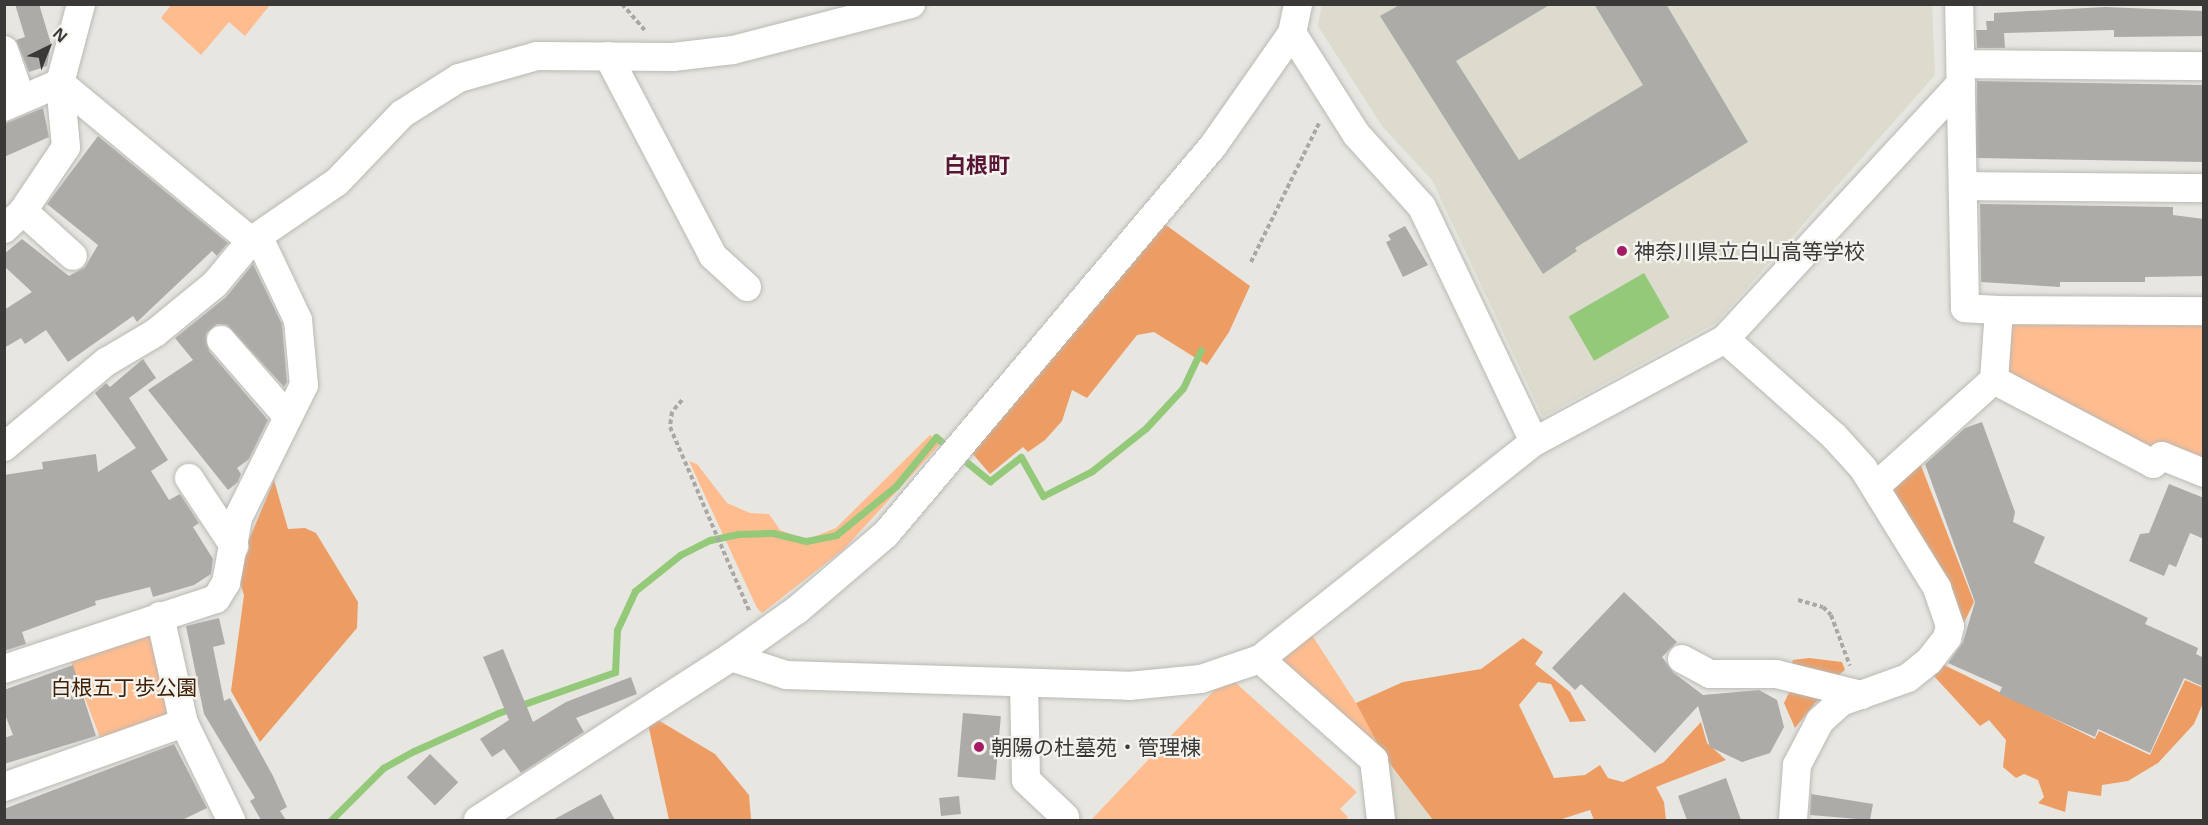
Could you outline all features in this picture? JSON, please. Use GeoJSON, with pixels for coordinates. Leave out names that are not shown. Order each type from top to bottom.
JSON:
{"type":"FeatureCollection","features":[{"type":"Feature","properties":{"kind":"street"},"geometry":{"type":"LineString","coordinates":[[73,256],[14,220],[66,147],[60,83],[81,4]]}},
{"type":"Feature","properties":{"kind":"street"},"geometry":{"type":"LineString","coordinates":[[4,447],[106,362],[155,333],[215,284],[255,240],[337,182],[402,114],[459,78],[537,56],[673,57],[733,50],[911,4]]}},
{"type":"Feature","properties":{"kind":"street"},"geometry":{"type":"LineString","coordinates":[[478,820],[760,636],[840,575],[928,489],[1213,146],[1292,33],[1298,4]]}},
{"type":"Feature","properties":{"kind":"street"},"geometry":{"type":"LineString","coordinates":[[1959,4],[1965,308],[2204,311]]}},
{"type":"Feature","properties":{"kind":"street"},"geometry":{"type":"LineString","coordinates":[[1292,33],[1356,134],[1422,207],[1534,442]]}},
{"type":"Feature","properties":{"kind":"street"},"geometry":{"type":"LineString","coordinates":[[4,50],[13,103],[60,83]]}},
{"type":"Feature","properties":{"kind":"street"},"geometry":{"type":"LineString","coordinates":[[608,56],[713,256],[747,287]]}},
{"type":"Feature","properties":{"kind":"street"},"geometry":{"type":"LineString","coordinates":[[731,657],[786,675],[1024,683],[1180,684],[1260,659],[1534,442],[1725,339],[1960,74],[2204,66]]}},
{"type":"Feature","properties":{"kind":"street"},"geometry":{"type":"LineString","coordinates":[[4,669],[216,599],[226,583],[238,518],[304,385],[302,340],[255,240],[60,83]]}},
{"type":"Feature","properties":{"kind":"street"},"geometry":{"type":"LineString","coordinates":[[1964,186],[2204,188]]}},
{"type":"Feature","properties":{"kind":"street"},"geometry":{"type":"LineString","coordinates":[[1875,486],[1994,380],[1999,310]]}},
{"type":"Feature","properties":{"kind":"street"},"geometry":{"type":"LineString","coordinates":[[1725,339],[1834,436],[1875,486],[1937,588],[1950,626],[1929,661],[1908,678],[1841,702],[1806,741],[1792,791],[1793,820]]}},
{"type":"Feature","properties":{"kind":"street"},"geometry":{"type":"LineString","coordinates":[[221,340],[287,416]]}},
{"type":"Feature","properties":{"kind":"street"},"geometry":{"type":"LineString","coordinates":[[1994,380],[2153,464],[2162,456],[2204,473]]}},
{"type":"Feature","properties":{"kind":"street"},"geometry":{"type":"LineString","coordinates":[[189,478],[234,546]]}},
{"type":"Feature","properties":{"kind":"street"},"geometry":{"type":"LineString","coordinates":[[160,616],[184,723],[231,820]]}},
{"type":"Feature","properties":{"kind":"street"},"geometry":{"type":"LineString","coordinates":[[1260,659],[1374,760],[1382,820]]}},
{"type":"Feature","properties":{"kind":"street"},"geometry":{"type":"LineString","coordinates":[[1682,659],[1710,674],[1776,674],[1861,695]]}},
{"type":"Feature","properties":{"kind":"street"},"geometry":{"type":"LineString","coordinates":[[1024,683],[1026,780],[1065,817]]}},
{"type":"Feature","properties":{"kind":"street"},"geometry":{"type":"LineString","coordinates":[[4,787],[184,723]]}},
{"type":"Feature","properties":{"kind":"path"},"geometry":{"type":"LineString","coordinates":[[1251,262],[1331,94]]}},
{"type":"Feature","properties":{"kind":"path"},"geometry":{"type":"LineString","coordinates":[[682,400],[672,412],[670,427],[760,636]]}},
{"type":"Feature","properties":{"kind":"path"},"geometry":{"type":"LineString","coordinates":[[1798,600],[1824,607],[1831,615],[1861,695]]}},
{"type":"Feature","properties":{"kind":"shaded area","name":"神奈川県立白山高等学校"},"geometry":{"type":"Polygon","coordinates":[[[1322,4],[1932,5],[1935,75],[1716,323],[1543,417],[1432,180],[1382,126],[1318,26],[1322,4]]]}},
{"type":"Feature","properties":{"kind":"shaded area"},"geometry":{"type":"Polygon","coordinates":[[[1159,220],[1250,286],[1229,332],[1207,365],[1154,332],[1137,335],[1087,398],[1072,390],[1062,421],[1045,440],[1028,452],[1023,447],[990,474],[972,453],[1159,220]]]}},
{"type":"Feature","properties":{"kind":"shaded area"},"geometry":{"type":"Polygon","coordinates":[[[1644,273],[1670,317],[1594,361],[1569,316],[1644,273]]]}},
{"type":"Feature","properties":{"kind":"shaded area"},"geometry":{"type":"Polygon","coordinates":[[[1918,458],[1974,602],[1956,639],[1884,491],[1918,458]]]}},
{"type":"Feature","properties":{"kind":"shaded area"},"geometry":{"type":"Polygon","coordinates":[[[274,480],[288,529],[305,528],[316,533],[358,602],[357,628],[260,742],[231,691],[244,595],[236,571],[274,480]]]}},
{"type":"Feature","properties":{"kind":"shaded area"},"geometry":{"type":"Polygon","coordinates":[[[1523,638],[1543,652],[1535,664],[1570,692],[1586,721],[1570,722],[1551,684],[1538,682],[1519,705],[1554,778],[1585,775],[1600,765],[1608,778],[1623,782],[1664,762],[1701,722],[1707,743],[1726,760],[1656,787],[1664,802],[1666,820],[1594,820],[1590,810],[1559,820],[1433,820],[1384,756],[1356,703],[1403,682],[1481,669],[1523,638]]]}},
{"type":"Feature","properties":{"kind":"shaded area"},"geometry":{"type":"Polygon","coordinates":[[[1809,658],[1842,662],[1845,670],[1836,677],[1791,667],[1793,660],[1809,658]]]}},
{"type":"Feature","properties":{"kind":"shaded area"},"geometry":{"type":"Polygon","coordinates":[[[1940,663],[2095,739],[2099,731],[2150,755],[2185,680],[2201,687],[2203,682],[2203,703],[2194,724],[2158,763],[2128,781],[2102,785],[2101,796],[2068,791],[2065,812],[2038,803],[2044,797],[2038,780],[2024,774],[2016,778],[2003,767],[2006,740],[1989,720],[1980,726],[1932,674],[1940,663]]]}},
{"type":"Feature","properties":{"kind":"shaded area"},"geometry":{"type":"Polygon","coordinates":[[[1794,683],[1834,691],[1816,702],[1795,728],[1784,703],[1794,683]]]}},
{"type":"Feature","properties":{"kind":"shaded area"},"geometry":{"type":"Polygon","coordinates":[[[658,720],[715,754],[749,795],[751,819],[669,820],[648,724],[658,720]]]}},
{"type":"Feature","properties":{"kind":"shaded area"},"geometry":{"type":"Polygon","coordinates":[[[1388,760],[1412,790],[1433,820],[1390,820],[1388,760]]]}},
{"type":"Feature","properties":{"kind":"green space"},"geometry":{"type":"Polygon","coordinates":[[[171,5],[270,5],[245,36],[229,22],[201,55],[161,18],[171,5]]]}},
{"type":"Feature","properties":{"kind":"green space"},"geometry":{"type":"Polygon","coordinates":[[[2007,314],[2203,316],[2203,464],[2152,453],[2034,397],[2004,365],[2007,314]]]}},
{"type":"Feature","properties":{"kind":"green space"},"geometry":{"type":"Polygon","coordinates":[[[930,435],[941,443],[844,549],[762,613],[757,608],[689,461],[697,464],[727,503],[750,513],[769,514],[780,530],[806,540],[836,528],[930,435]]]}},
{"type":"Feature","properties":{"kind":"green space"},"geometry":{"type":"Polygon","coordinates":[[[1306,626],[1356,703],[1384,756],[1280,664],[1282,651],[1306,626]]]}},
{"type":"Feature","properties":{"kind":"green space","name":"白根五丁歩公園"},"geometry":{"type":"Polygon","coordinates":[[[147,635],[157,640],[169,715],[103,745],[71,662],[147,635]]]}},
{"type":"Feature","properties":{"kind":"green space"},"geometry":{"type":"Polygon","coordinates":[[[1228,676],[1357,792],[1340,809],[1348,817],[1345,820],[1091,820],[1228,676]]]}},
{"type":"Feature","properties":{"kind":"building"},"geometry":{"type":"Polygon","coordinates":[[[15,4],[39,4],[51,44],[47,66],[29,72],[16,40],[25,37],[15,4]]]}},
{"type":"Feature","properties":{"kind":"building"},"geometry":{"type":"Polygon","coordinates":[[[1401,4],[1551,4],[1456,61],[1519,160],[1643,85],[1594,4],[1666,4],[1748,142],[1575,248],[1577,251],[1543,274],[1380,16],[1401,4]]]}},
{"type":"Feature","properties":{"kind":"building"},"geometry":{"type":"Polygon","coordinates":[[[2105,7],[2204,11],[2204,36],[2114,37],[2114,30],[2004,33],[2005,48],[1977,48],[1976,30],[1987,30],[1986,21],[1994,21],[1994,13],[2105,7]]]}},
{"type":"Feature","properties":{"kind":"building"},"geometry":{"type":"Polygon","coordinates":[[[1977,81],[2204,85],[2203,162],[1976,158],[1977,81]]]}},
{"type":"Feature","properties":{"kind":"building"},"geometry":{"type":"Polygon","coordinates":[[[43,108],[49,137],[4,157],[4,124],[43,108]]]}},
{"type":"Feature","properties":{"kind":"building"},"geometry":{"type":"Polygon","coordinates":[[[98,136],[228,243],[217,256],[212,251],[137,322],[133,316],[68,362],[46,330],[25,344],[21,338],[4,348],[4,310],[32,292],[4,266],[4,254],[22,239],[69,276],[85,267],[98,245],[47,204],[98,136]]]}},
{"type":"Feature","properties":{"kind":"building"},"geometry":{"type":"Polygon","coordinates":[[[1980,204],[2173,207],[2173,215],[2204,219],[2204,276],[2145,277],[2145,282],[2060,282],[2060,287],[1981,282],[1980,204]]]}},
{"type":"Feature","properties":{"kind":"building"},"geometry":{"type":"Polygon","coordinates":[[[1405,226],[1428,265],[1403,277],[1386,242],[1391,240],[1388,235],[1405,226]]]}},
{"type":"Feature","properties":{"kind":"building"},"geometry":{"type":"Polygon","coordinates":[[[253,264],[282,324],[287,382],[284,387],[227,325],[217,324],[206,334],[209,351],[268,420],[249,459],[237,468],[241,474],[238,482],[228,490],[148,390],[193,360],[175,338],[226,297],[253,264]]]}},
{"type":"Feature","properties":{"kind":"building"},"geometry":{"type":"Polygon","coordinates":[[[143,359],[156,378],[129,398],[168,460],[151,471],[169,500],[180,494],[199,523],[193,527],[213,559],[211,574],[194,585],[153,597],[150,587],[95,601],[96,605],[22,632],[26,644],[4,651],[4,475],[43,469],[42,462],[96,454],[98,472],[136,448],[95,393],[106,383],[110,387],[143,359]]]}},
{"type":"Feature","properties":{"kind":"building"},"geometry":{"type":"Polygon","coordinates":[[[1982,422],[2015,512],[2013,522],[2045,537],[2034,563],[2148,618],[2145,624],[2198,648],[2196,654],[2204,658],[2204,687],[2184,678],[2150,753],[2098,729],[2095,737],[1999,694],[2002,687],[1948,663],[1963,642],[1975,602],[1925,464],[1965,428],[1982,422]]]}},
{"type":"Feature","properties":{"kind":"building"},"geometry":{"type":"Polygon","coordinates":[[[2169,484],[2204,498],[2204,539],[2190,533],[2176,567],[2169,564],[2164,576],[2129,561],[2140,534],[2149,533],[2169,484]]]}},
{"type":"Feature","properties":{"kind":"building"},"geometry":{"type":"Polygon","coordinates":[[[1624,592],[1677,642],[1662,657],[1674,673],[1703,695],[1759,690],[1777,700],[1784,727],[1770,753],[1742,762],[1710,747],[1698,706],[1655,753],[1581,684],[1575,690],[1552,668],[1624,592]]]}},
{"type":"Feature","properties":{"kind":"building"},"geometry":{"type":"Polygon","coordinates":[[[219,618],[225,644],[213,647],[224,701],[230,698],[273,776],[287,807],[280,811],[286,820],[261,820],[250,801],[255,798],[204,714],[186,626],[219,618]]]}},
{"type":"Feature","properties":{"kind":"building"},"geometry":{"type":"Polygon","coordinates":[[[503,649],[533,722],[566,702],[631,677],[637,694],[576,718],[584,732],[521,773],[504,749],[492,757],[480,739],[509,720],[483,657],[503,649]]]}},
{"type":"Feature","properties":{"kind":"building"},"geometry":{"type":"Polygon","coordinates":[[[73,665],[96,736],[4,764],[4,738],[13,735],[4,712],[4,690],[73,665]]]}},
{"type":"Feature","properties":{"kind":"building","name":"朝陽の杜墓苑・管理棟"},"geometry":{"type":"Polygon","coordinates":[[[963,713],[1001,716],[995,780],[957,777],[963,713]]]}},
{"type":"Feature","properties":{"kind":"building"},"geometry":{"type":"Polygon","coordinates":[[[174,744],[207,808],[182,820],[4,820],[4,809],[174,744]]]}},
{"type":"Feature","properties":{"kind":"building"},"geometry":{"type":"Polygon","coordinates":[[[430,754],[458,782],[435,806],[407,777],[430,754]]]}},
{"type":"Feature","properties":{"kind":"building"},"geometry":{"type":"Polygon","coordinates":[[[1726,778],[1741,820],[1687,820],[1678,796],[1726,778]]]}},
{"type":"Feature","properties":{"kind":"building"},"geometry":{"type":"Polygon","coordinates":[[[601,794],[615,820],[553,820],[601,794]]]}},
{"type":"Feature","properties":{"kind":"building"},"geometry":{"type":"Polygon","coordinates":[[[1811,794],[1873,804],[1870,820],[1810,815],[1811,794]]]}},
{"type":"Feature","properties":{"kind":"building"},"geometry":{"type":"Polygon","coordinates":[[[959,796],[961,814],[941,816],[939,798],[959,796]]]}},
{"type":"Feature","properties":{"kind":"waterway"},"geometry":{"type":"LineString","coordinates":[[959,456],[990,481],[1021,457],[1043,496],[1092,471],[1146,428],[1183,388],[1201,350]]}},
{"type":"Feature","properties":{"kind":"waterway"},"geometry":{"type":"LineString","coordinates":[[331,820],[383,768],[414,751],[498,713],[615,672],[617,630],[635,591],[680,555],[710,540],[739,534],[773,533],[806,541],[836,535],[896,486],[936,437],[950,449]]}},
{"type":"Feature","properties":{"kind":"place","name":"神奈川県立白山高等学校"},"geometry":{"type":"Point","coordinates":[1622,251]}},
{"type":"Feature","properties":{"kind":"place","name":"朝陽の杜墓苑・管理棟"},"geometry":{"type":"Point","coordinates":[979,747]}},
{"type":"Feature","properties":{"kind":"district","name":"白根町"},"geometry":{"type":"Point","coordinates":[977,165]}}]}
